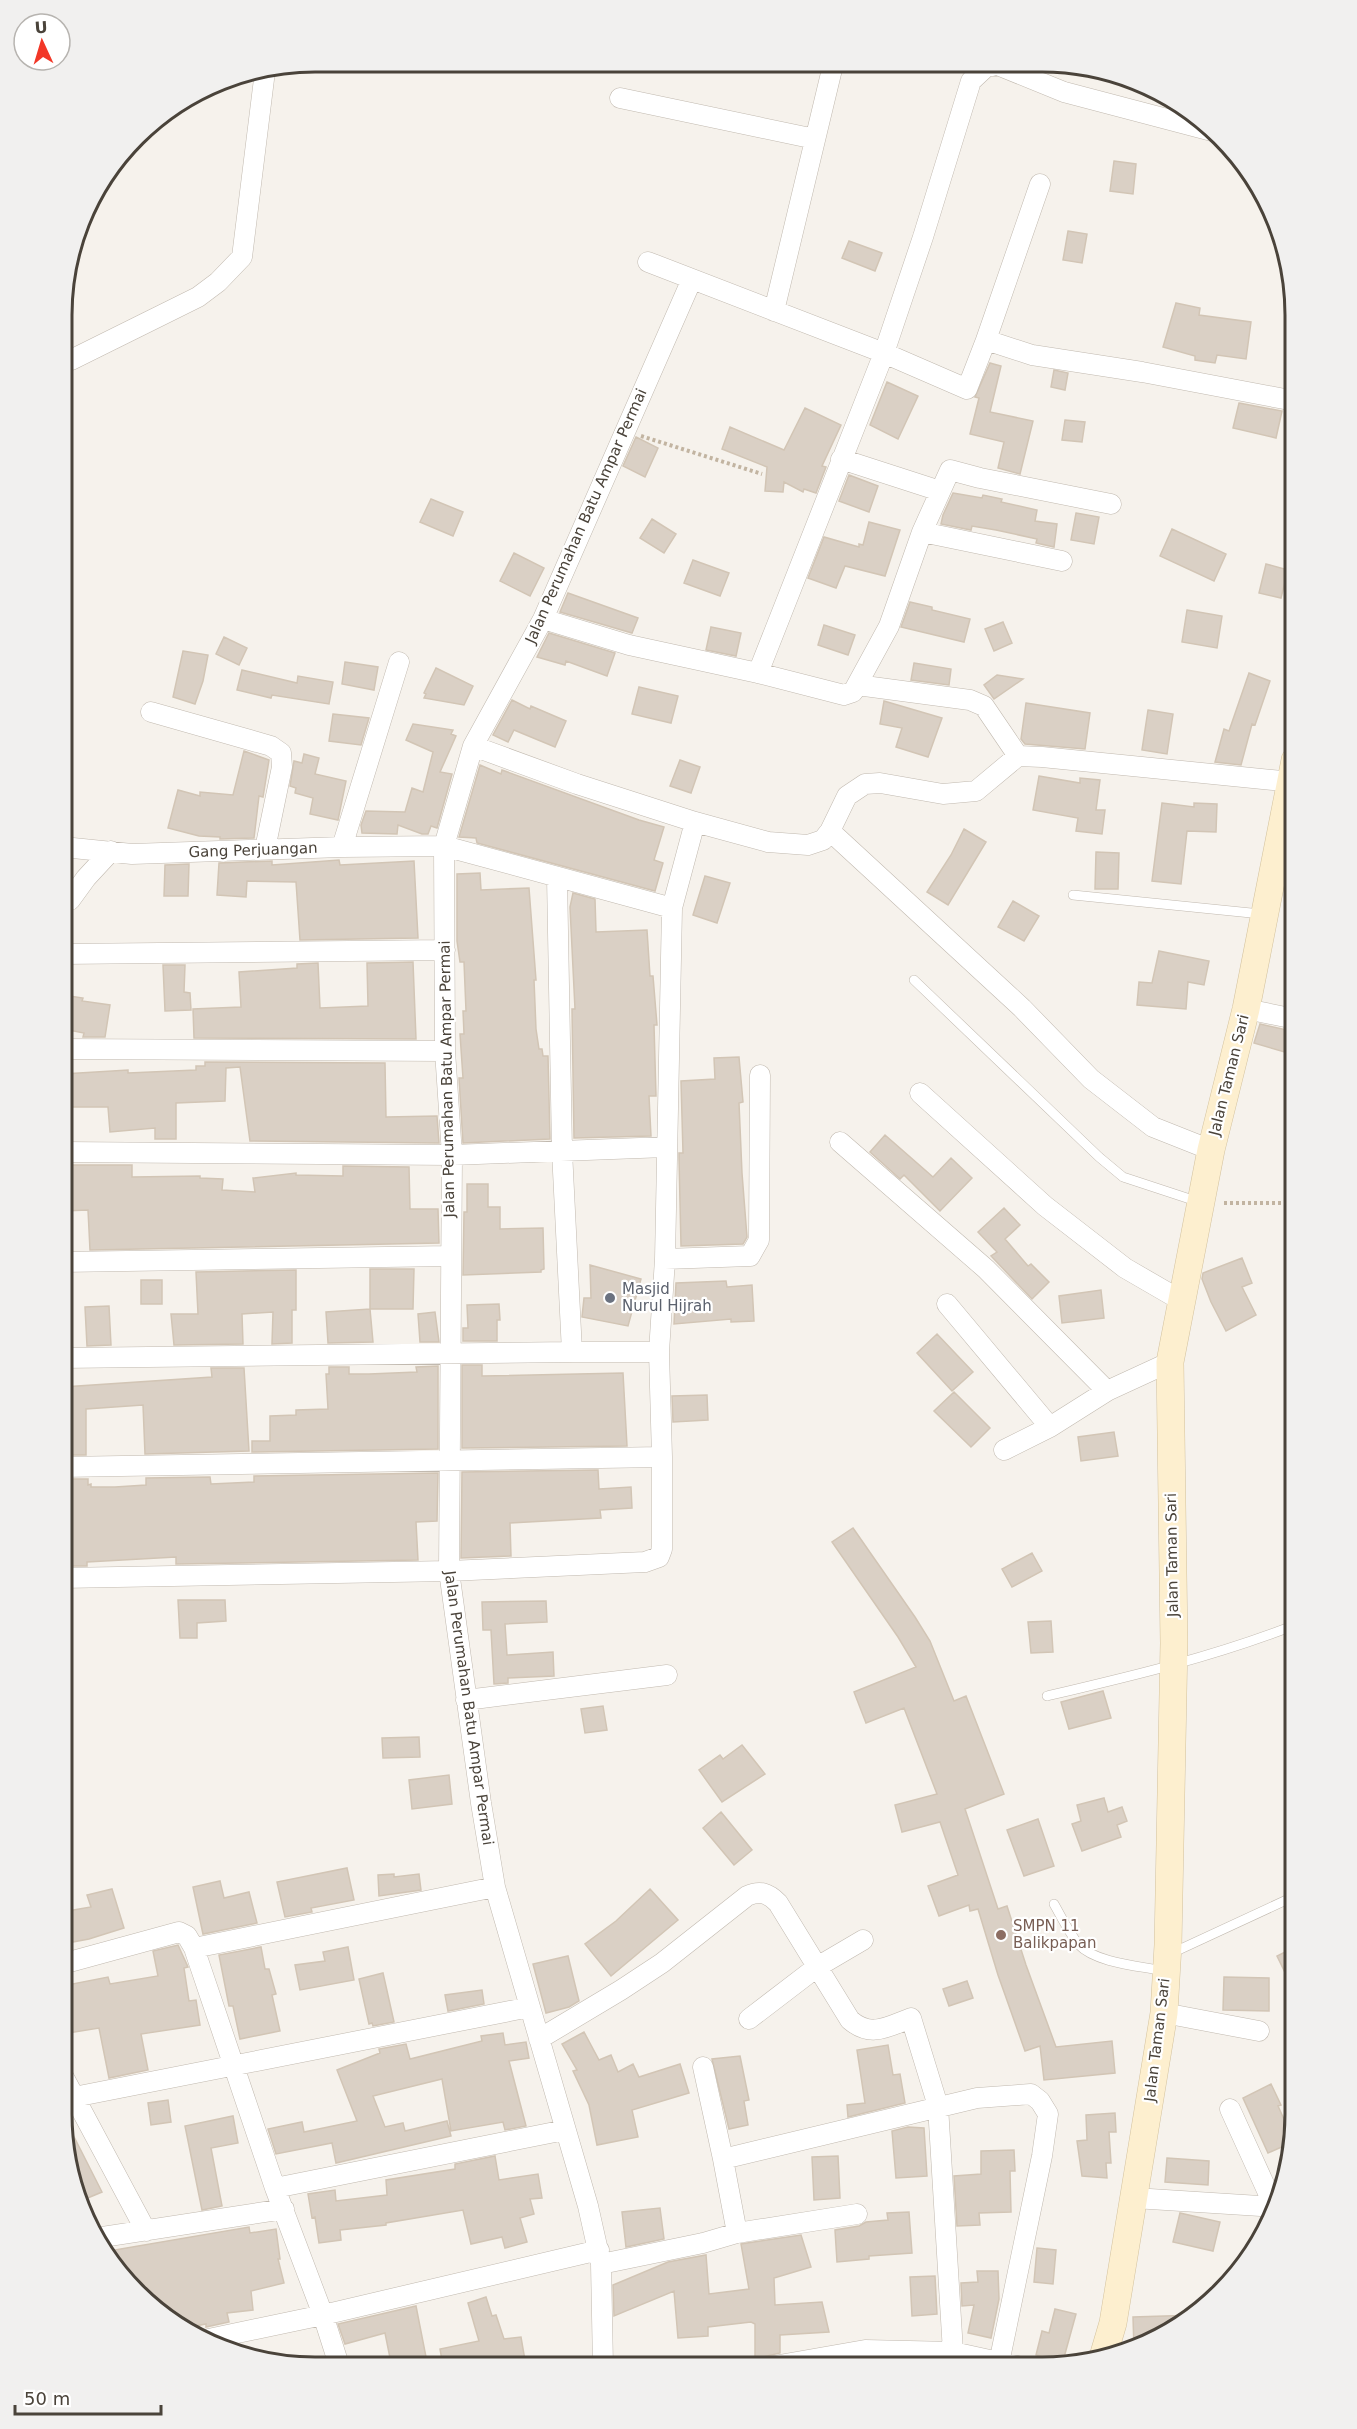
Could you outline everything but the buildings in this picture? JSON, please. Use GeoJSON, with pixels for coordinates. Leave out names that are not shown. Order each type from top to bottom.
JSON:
{"type":"FeatureCollection","features":[{"type":"Feature","properties":{"kind":"street"},"geometry":{"type":"LineString","coordinates":[[774,311],[831,72]]}},
{"type":"Feature","properties":{"kind":"street"},"geometry":{"type":"LineString","coordinates":[[758,673],[884,353],[924,237],[971,81],[981,72]]}},
{"type":"Feature","properties":{"kind":"street"},"geometry":{"type":"LineString","coordinates":[[1015,72],[1064,92],[1196,127]]}},
{"type":"Feature","properties":{"kind":"street"},"geometry":{"type":"LineString","coordinates":[[72,360],[198,297],[218,282],[242,256],[264,78]]}},
{"type":"Feature","properties":{"kind":"street"},"geometry":{"type":"LineString","coordinates":[[620,98],[815,139]]}},
{"type":"Feature","properties":{"kind":"street"},"geometry":{"type":"LineString","coordinates":[[648,262],[884,353],[967,389],[1040,184]]}},
{"type":"Feature","properties":{"kind":"street","name":"Jalan Perumahan Batu Ampar Permai"},"geometry":{"type":"LineString","coordinates":[[603,2357],[600,2257],[495,1887],[449,1572],[452,1155],[445,1051],[444,846],[474,746],[543,619],[692,279]]}},
{"type":"Feature","properties":{"kind":"street"},"geometry":{"type":"LineString","coordinates":[[986,340],[1032,355],[1285,398]]}},
{"type":"Feature","properties":{"kind":"street"},"geometry":{"type":"LineString","coordinates":[[841,459],[940,491]]}},
{"type":"Feature","properties":{"kind":"street"},"geometry":{"type":"LineString","coordinates":[[543,619],[629,645],[758,673],[844,695],[853,692],[889,626],[922,532],[950,470],[1111,504]]}},
{"type":"Feature","properties":{"kind":"street"},"geometry":{"type":"LineString","coordinates":[[922,532],[1062,561]]}},
{"type":"Feature","properties":{"kind":"street"},"geometry":{"type":"LineString","coordinates":[[342,847],[399,662]]}},
{"type":"Feature","properties":{"kind":"street"},"geometry":{"type":"LineString","coordinates":[[857,685],[970,700],[984,706],[1018,756]]}},
{"type":"Feature","properties":{"kind":"street"},"geometry":{"type":"LineString","coordinates":[[151,712],[271,746],[281,753],[282,766],[265,849]]}},
{"type":"Feature","properties":{"kind":"street"},"geometry":{"type":"LineString","coordinates":[[474,746],[577,784],[695,822],[768,842],[808,845],[823,840],[830,831],[847,796],[865,784],[880,783],[943,794],[976,791],[1018,756],[1285,770]]}},
{"type":"Feature","properties":{"kind":"street","name":"Jalan Taman Sari"},"geometry":{"type":"LineString","coordinates":[[1105,2349],[1113,2323],[1164,2013],[1173,1666],[1170,1362],[1211,1150],[1246,1009],[1285,814]]}},
{"type":"Feature","properties":{"kind":"street"},"geometry":{"type":"LineString","coordinates":[[72,1578],[449,1572],[645,1562],[659,1557],[662,1549],[662,1457],[659,1352],[665,1259],[672,908],[695,822]]}},
{"type":"Feature","properties":{"kind":"street"},"geometry":{"type":"LineString","coordinates":[[830,831],[1022,1008],[1091,1079],[1154,1127],[1211,1150]]}},
{"type":"Feature","properties":{"kind":"street","name":"Gang Perjuangan"},"geometry":{"type":"LineString","coordinates":[[72,848],[132,854],[444,846],[672,908]]}},
{"type":"Feature","properties":{"kind":"street"},"geometry":{"type":"LineString","coordinates":[[72,897],[111,851]]}},
{"type":"Feature","properties":{"kind":"street"},"geometry":{"type":"LineString","coordinates":[[557,878],[562,1151],[572,1352]]}},
{"type":"Feature","properties":{"kind":"street"},"geometry":{"type":"LineString","coordinates":[[72,954],[445,950]]}},
{"type":"Feature","properties":{"kind":"street"},"geometry":{"type":"LineString","coordinates":[[1246,1009],[1285,1017]]}},
{"type":"Feature","properties":{"kind":"street"},"geometry":{"type":"LineString","coordinates":[[72,1049],[445,1051]]}},
{"type":"Feature","properties":{"kind":"street"},"geometry":{"type":"LineString","coordinates":[[665,1259],[750,1256],[759,1240],[760,1075]]}},
{"type":"Feature","properties":{"kind":"street"},"geometry":{"type":"LineString","coordinates":[[920,1093],[1045,1206],[1125,1268],[1182,1301]]}},
{"type":"Feature","properties":{"kind":"street"},"geometry":{"type":"LineString","coordinates":[[840,1142],[986,1269],[1107,1391]]}},
{"type":"Feature","properties":{"kind":"street"},"geometry":{"type":"LineString","coordinates":[[72,1152],[452,1155],[666,1147]]}},
{"type":"Feature","properties":{"kind":"street"},"geometry":{"type":"LineString","coordinates":[[72,1262],[450,1256]]}},
{"type":"Feature","properties":{"kind":"street"},"geometry":{"type":"LineString","coordinates":[[947,1304],[1050,1427]]}},
{"type":"Feature","properties":{"kind":"street"},"geometry":{"type":"LineString","coordinates":[[72,1358],[452,1352],[659,1352]]}},
{"type":"Feature","properties":{"kind":"street"},"geometry":{"type":"LineString","coordinates":[[1004,1450],[1050,1427],[1107,1391],[1170,1362]]}},
{"type":"Feature","properties":{"kind":"street"},"geometry":{"type":"LineString","coordinates":[[72,1467],[662,1457]]}},
{"type":"Feature","properties":{"kind":"street"},"geometry":{"type":"LineString","coordinates":[[466,1700],[666,1675]]}},
{"type":"Feature","properties":{"kind":"street"},"geometry":{"type":"LineString","coordinates":[[195,1948],[495,1887]]}},
{"type":"Feature","properties":{"kind":"street"},"geometry":{"type":"LineString","coordinates":[[538,2039],[621,1990],[755,1892],[770,1896],[778,1903],[850,2020],[860,2028],[878,2030],[910,2018],[938,2106],[953,2352]]}},
{"type":"Feature","properties":{"kind":"street"},"geometry":{"type":"LineString","coordinates":[[72,1961],[179,1932],[188,1936],[195,1948],[275,2188],[323,2315],[336,2357]]}},
{"type":"Feature","properties":{"kind":"street"},"geometry":{"type":"LineString","coordinates":[[749,2019],[817,1966],[863,1940]]}},
{"type":"Feature","properties":{"kind":"street"},"geometry":{"type":"LineString","coordinates":[[74,2097],[530,2007]]}},
{"type":"Feature","properties":{"kind":"street"},"geometry":{"type":"LineString","coordinates":[[1164,2013],[1259,2031]]}},
{"type":"Feature","properties":{"kind":"street"},"geometry":{"type":"LineString","coordinates":[[703,2067],[737,2233]]}},
{"type":"Feature","properties":{"kind":"street"},"geometry":{"type":"LineString","coordinates":[[72,2093],[146,2231]]}},
{"type":"Feature","properties":{"kind":"street"},"geometry":{"type":"LineString","coordinates":[[723,2159],[938,2106],[977,2098],[1031,2094],[1040,2101],[1048,2114],[1042,2157],[1000,2357]]}},
{"type":"Feature","properties":{"kind":"street"},"geometry":{"type":"LineString","coordinates":[[1230,2109],[1270,2197]]}},
{"type":"Feature","properties":{"kind":"street"},"geometry":{"type":"LineString","coordinates":[[275,2188],[565,2130]]}},
{"type":"Feature","properties":{"kind":"street"},"geometry":{"type":"LineString","coordinates":[[1134,2198],[1267,2207]]}},
{"type":"Feature","properties":{"kind":"street"},"geometry":{"type":"LineString","coordinates":[[105,2237],[284,2209]]}},
{"type":"Feature","properties":{"kind":"street"},"geometry":{"type":"LineString","coordinates":[[218,2337],[600,2257],[703,2243],[737,2233],[857,2214]]}},
{"type":"Feature","properties":{"kind":"street"},"geometry":{"type":"LineString","coordinates":[[825,2357],[865,2350],[953,2352],[974,2357]]}},
{"type":"Feature","properties":{"kind":"lane"},"geometry":{"type":"LineString","coordinates":[[1074,895],[1264,914]]}},
{"type":"Feature","properties":{"kind":"lane"},"geometry":{"type":"LineString","coordinates":[[914,980],[1099,1157],[1123,1177],[1202,1203]]}},
{"type":"Feature","properties":{"kind":"lane"},"geometry":{"type":"LineString","coordinates":[[1047,1696],[1173,1666],[1285,1629]]}},
{"type":"Feature","properties":{"kind":"lane"},"geometry":{"type":"LineString","coordinates":[[1054,1904],[1074,1938],[1089,1953],[1099,1958],[1167,1964],[1285,1901]]}},
{"type":"Feature","properties":{"kind":"path","name":"Jalan Perumahan Batu Ampar Permai"},"geometry":{"type":"LineString","coordinates":[[635,434],[762,474]]}},
{"type":"Feature","properties":{"kind":"path"},"geometry":{"type":"LineString","coordinates":[[1202,1203],[1285,1203]]}},
{"type":"Feature","properties":{"kind":"place","name":"Masjid Nurul Hijrah"},"geometry":{"type":"Point","coordinates":[610,1298]}},
{"type":"Feature","properties":{"kind":"place","name":"SMPN 11 Balikpapan"},"geometry":{"type":"Point","coordinates":[1001,1935]}}]}
